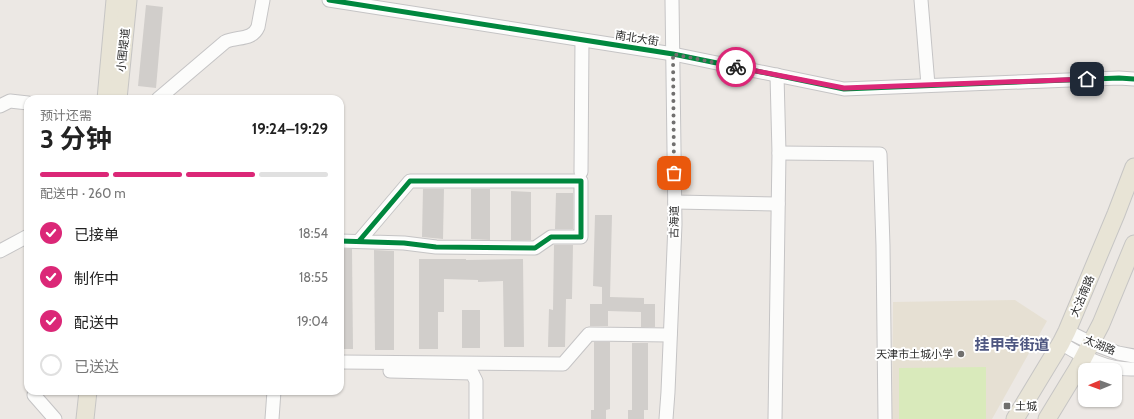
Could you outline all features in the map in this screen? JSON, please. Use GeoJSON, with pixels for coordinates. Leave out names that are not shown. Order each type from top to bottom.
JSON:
{"type":"FeatureCollection","features":[{"type":"Feature","properties":{"kind":"main road","name":"小围堤道"},"geometry":{"type":"LineString","coordinates":[[106,95],[115,0]]}},
{"type":"Feature","properties":{"kind":"main road","name":"小围堤道"},"geometry":{"type":"LineString","coordinates":[[118,95],[128,0]]}},
{"type":"Feature","properties":{"kind":"main road","name":"大沽南路"},"geometry":{"type":"LineString","coordinates":[[1015,419],[1064,337],[1113,221],[1134,166]]}},
{"type":"Feature","properties":{"kind":"main road"},"geometry":{"type":"LineString","coordinates":[[1047,419],[1101,324],[1134,244]]}},
{"type":"Feature","properties":{"kind":"main road"},"geometry":{"type":"LineString","coordinates":[[75,419],[78,395]]}},
{"type":"Feature","properties":{"kind":"main road"},"geometry":{"type":"LineString","coordinates":[[85,419],[88,395]]}},
{"type":"Feature","properties":{"kind":"street"},"geometry":{"type":"LineString","coordinates":[[163,95],[225,42],[253,34],[258,27],[263,0]]}},
{"type":"Feature","properties":{"kind":"street","name":"南北大街"},"geometry":{"type":"LineString","coordinates":[[329,0],[673,54],[844,88],[1118,78],[1134,79]]}},
{"type":"Feature","properties":{"kind":"street","name":"古海道"},"geometry":{"type":"LineString","coordinates":[[666,419],[675,224],[672,0]]}},
{"type":"Feature","properties":{"kind":"street"},"geometry":{"type":"LineString","coordinates":[[922,0],[928,85]]}},
{"type":"Feature","properties":{"kind":"street"},"geometry":{"type":"LineString","coordinates":[[581,172],[582,40]]}},
{"type":"Feature","properties":{"kind":"street"},"geometry":{"type":"LineString","coordinates":[[775,419],[779,153],[777,75]]}},
{"type":"Feature","properties":{"kind":"street"},"geometry":{"type":"LineString","coordinates":[[0,106],[10,101],[24,103]]}},
{"type":"Feature","properties":{"kind":"street"},"geometry":{"type":"LineString","coordinates":[[779,153],[880,154],[886,419]]}},
{"type":"Feature","properties":{"kind":"street"},"geometry":{"type":"LineString","coordinates":[[344,241],[404,242],[436,247],[535,248],[551,237],[580,237],[581,182],[410,181],[358,241]]}},
{"type":"Feature","properties":{"kind":"street"},"geometry":{"type":"LineString","coordinates":[[675,202],[778,204]]}},
{"type":"Feature","properties":{"kind":"street"},"geometry":{"type":"LineString","coordinates":[[0,251],[24,238]]}},
{"type":"Feature","properties":{"kind":"street"},"geometry":{"type":"LineString","coordinates":[[344,362],[563,364],[589,334],[670,335]]}},
{"type":"Feature","properties":{"kind":"street","name":"太湖路"},"geometry":{"type":"LineString","coordinates":[[1064,337],[1087,350],[1113,368],[1134,369]]}},
{"type":"Feature","properties":{"kind":"street","name":"太湖路"},"geometry":{"type":"LineString","coordinates":[[1087,350],[1134,356]]}},
{"type":"Feature","properties":{"kind":"street"},"geometry":{"type":"LineString","coordinates":[[344,370],[472,373],[476,381],[476,419]]}},
{"type":"Feature","properties":{"kind":"street"},"geometry":{"type":"LineString","coordinates":[[34,395],[55,419]]}},
{"type":"Feature","properties":{"kind":"street"},"geometry":{"type":"LineString","coordinates":[[272,419],[274,395]]}},
{"type":"Feature","properties":{"kind":"shaded area","name":"天津市土城小学"},"geometry":{"type":"Polygon","coordinates":[[[1015,300],[1047,321],[992,419],[892,419],[893,302],[1015,300]]]}},
{"type":"Feature","properties":{"kind":"green space"},"geometry":{"type":"Polygon","coordinates":[[[986,367],[986,419],[899,419],[899,368],[986,367]]]}},
{"type":"Feature","properties":{"kind":"building"},"geometry":{"type":"Polygon","coordinates":[[[146,5],[163,7],[156,88],[138,86],[146,5]]]}},
{"type":"Feature","properties":{"kind":"building"},"geometry":{"type":"Polygon","coordinates":[[[423,189],[444,189],[443,239],[422,237],[423,189]]]}},
{"type":"Feature","properties":{"kind":"building"},"geometry":{"type":"Polygon","coordinates":[[[471,189],[490,189],[490,240],[471,239],[471,189]]]}},
{"type":"Feature","properties":{"kind":"building"},"geometry":{"type":"Polygon","coordinates":[[[511,191],[531,192],[531,240],[511,240],[511,191]]]}},
{"type":"Feature","properties":{"kind":"building"},"geometry":{"type":"Polygon","coordinates":[[[556,193],[573,193],[573,229],[555,229],[556,193]]]}},
{"type":"Feature","properties":{"kind":"building"},"geometry":{"type":"Polygon","coordinates":[[[595,215],[612,215],[610,297],[644,298],[644,304],[655,304],[655,327],[641,327],[641,312],[608,311],[608,326],[590,326],[590,304],[602,304],[602,287],[593,286],[595,215]]]}},
{"type":"Feature","properties":{"kind":"building"},"geometry":{"type":"Polygon","coordinates":[[[554,245],[573,245],[572,299],[566,299],[565,347],[548,347],[549,309],[553,310],[554,245]]]}},
{"type":"Feature","properties":{"kind":"building"},"geometry":{"type":"Polygon","coordinates":[[[344,249],[352,249],[353,349],[344,349],[344,249]]]}},
{"type":"Feature","properties":{"kind":"building"},"geometry":{"type":"Polygon","coordinates":[[[374,250],[394,251],[394,350],[375,350],[374,250]]]}},
{"type":"Feature","properties":{"kind":"building"},"geometry":{"type":"Polygon","coordinates":[[[419,259],[523,259],[524,347],[504,347],[503,281],[478,282],[478,280],[444,279],[444,312],[438,312],[438,349],[419,349],[419,259]]]}},
{"type":"Feature","properties":{"kind":"building"},"geometry":{"type":"Polygon","coordinates":[[[462,310],[480,310],[480,348],[462,348],[462,310]]]}},
{"type":"Feature","properties":{"kind":"building"},"geometry":{"type":"Polygon","coordinates":[[[594,342],[610,342],[610,409],[606,410],[606,419],[591,419],[591,410],[594,410],[594,342]]]}},
{"type":"Feature","properties":{"kind":"building"},"geometry":{"type":"Polygon","coordinates":[[[632,343],[648,343],[648,410],[644,410],[644,419],[628,419],[628,410],[632,410],[632,343]]]}},
{"type":"Feature","properties":{"kind":"cycle path"},"geometry":{"type":"LineString","coordinates":[[329,0],[673,54],[844,89],[1119,78],[1134,79]]}},
{"type":"Feature","properties":{"kind":"cycle path"},"geometry":{"type":"LineString","coordinates":[[344,241],[404,243],[436,247],[535,248],[551,237],[581,237],[581,181],[410,181],[359,241]]}},
{"type":"Feature","properties":{"kind":"way so far"},"geometry":{"type":"LineString","coordinates":[[674,173],[673,54],[736,67]]}},
{"type":"Feature","properties":{"kind":"place","name":"天津市土城小学"},"geometry":{"type":"Point","coordinates":[961,354]}},
{"type":"Feature","properties":{"kind":"place","name":"土城"},"geometry":{"type":"Point","coordinates":[1007,406]}},
{"type":"Feature","properties":{"kind":"district","name":"挂甲寺街道"},"geometry":{"type":"Point","coordinates":[1012,345]}},
{"type":"Feature","properties":{"kind":"route"},"geometry":{"type":"LineString","coordinates":[[736,67],[844,88],[1087,79]]}}]}
